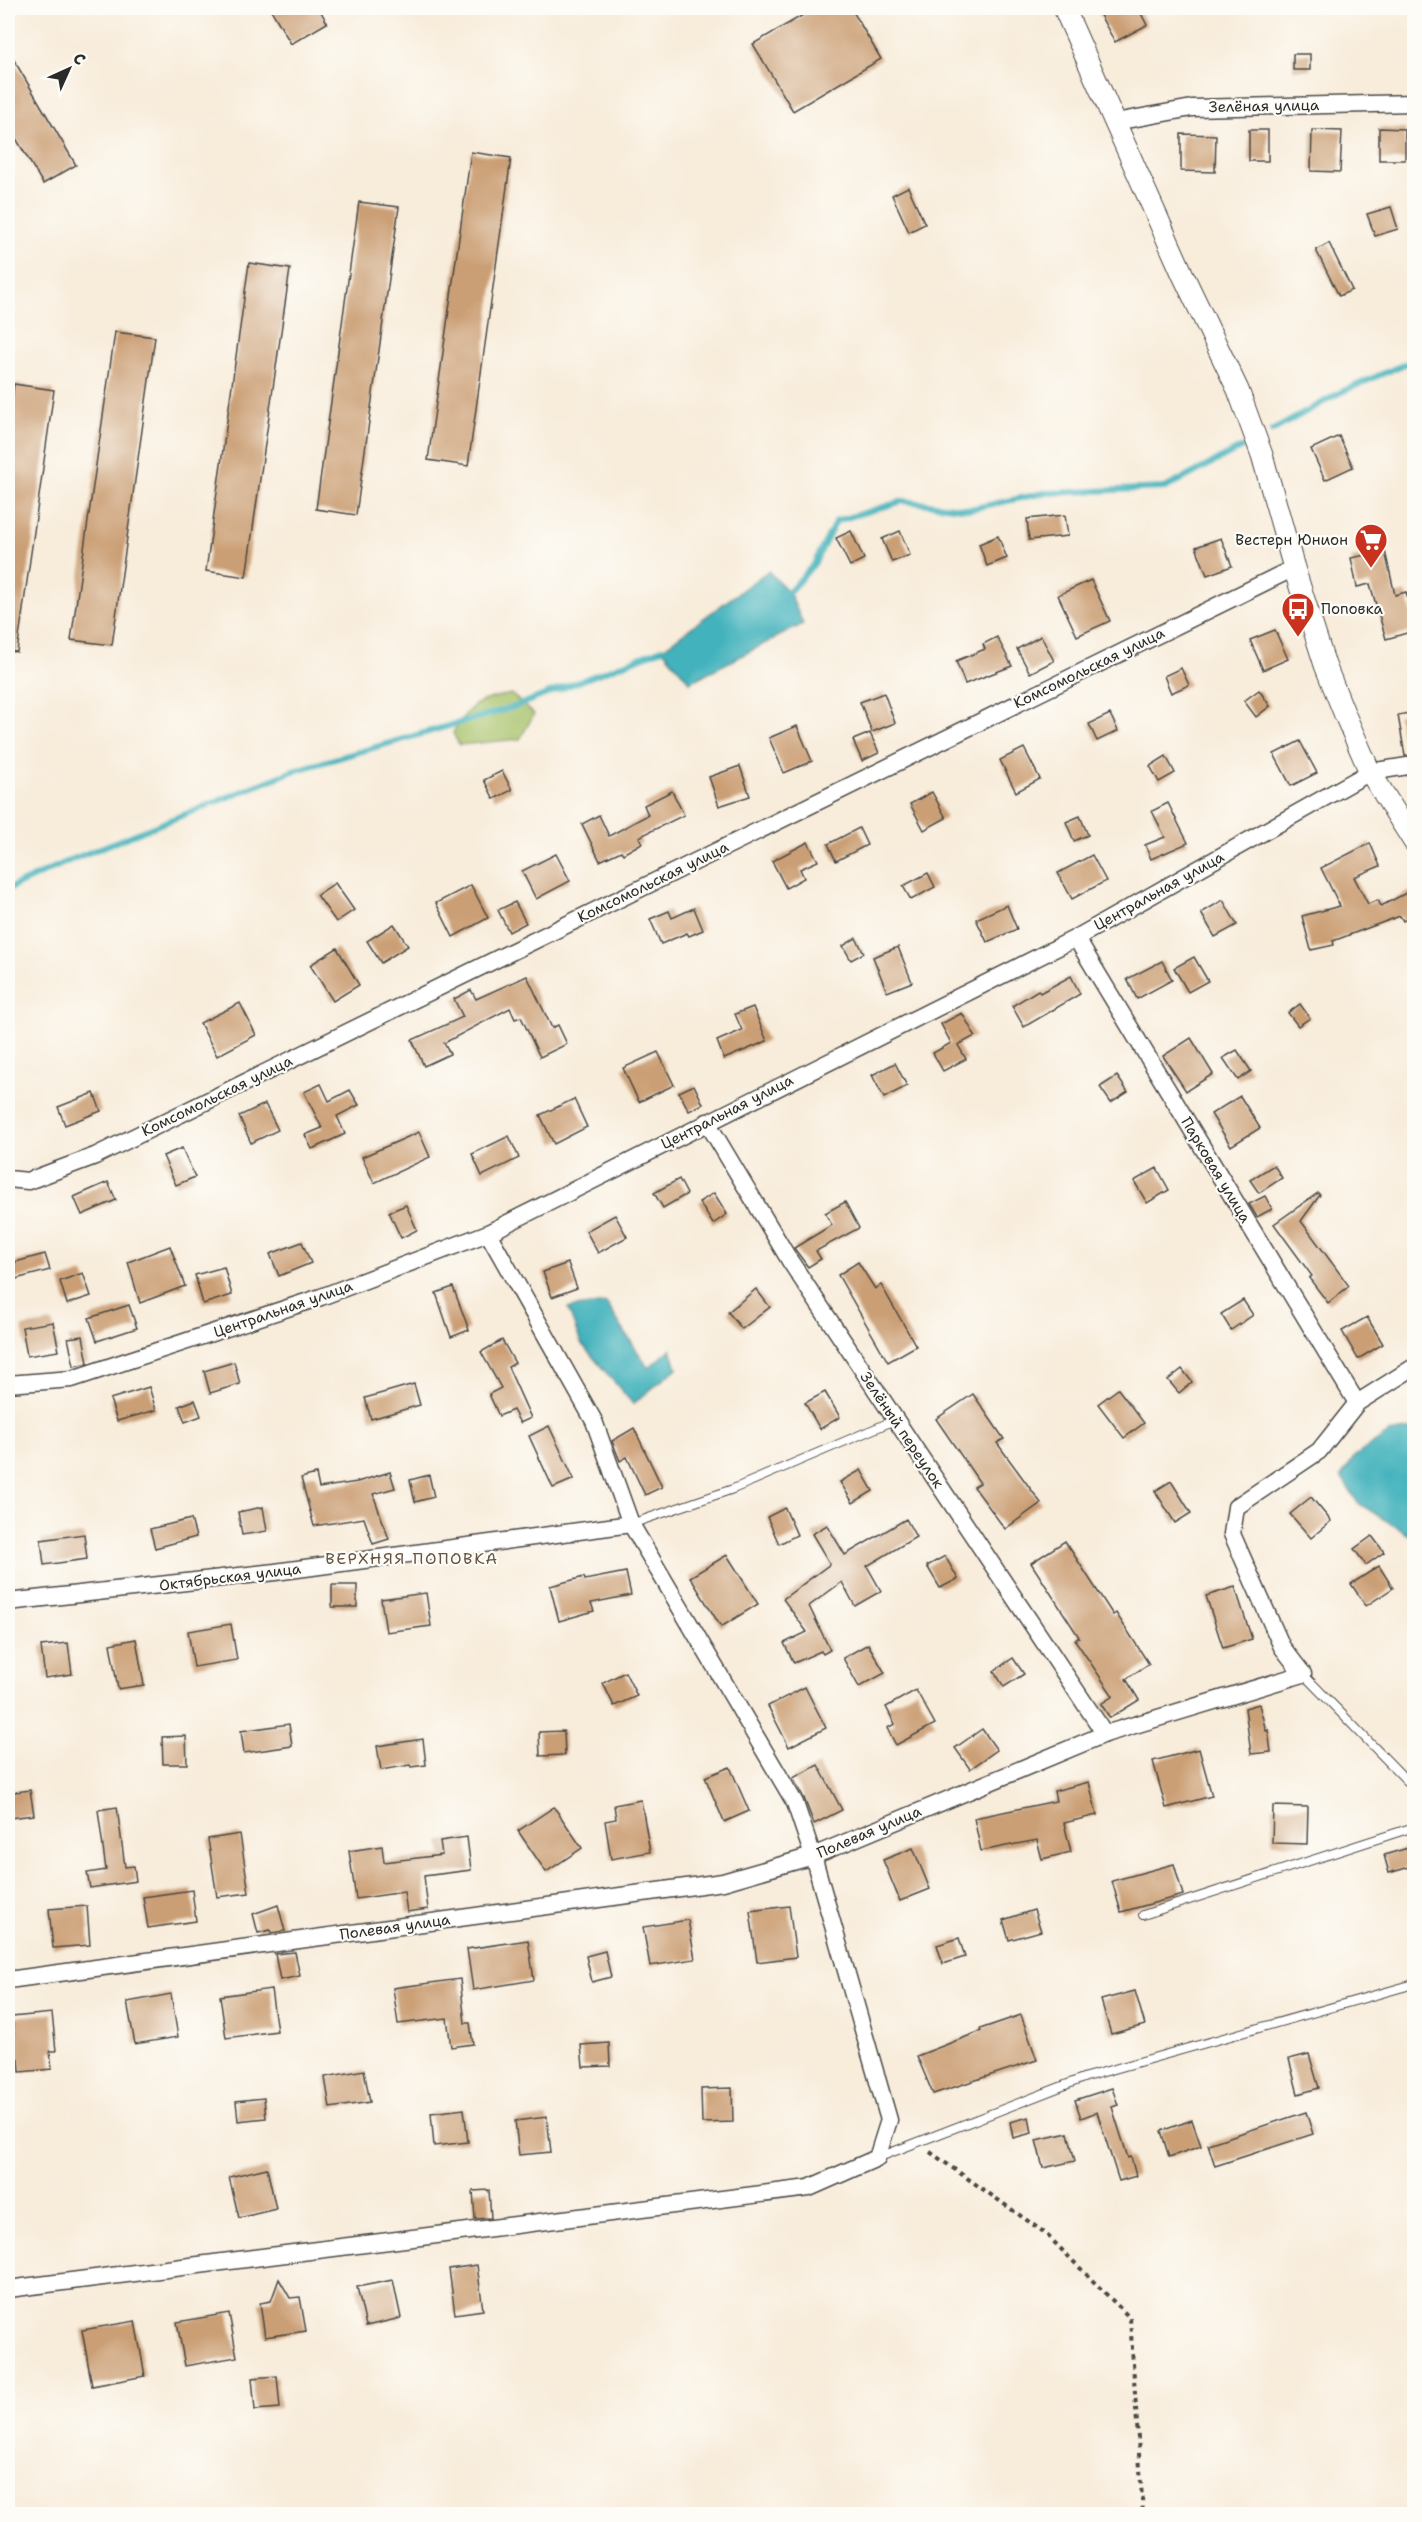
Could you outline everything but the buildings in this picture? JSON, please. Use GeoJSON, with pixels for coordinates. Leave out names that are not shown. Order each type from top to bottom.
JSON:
{"type":"FeatureCollection","features":[{"type":"Feature","properties":{"kind":"street"},"geometry":{"type":"LineString","coordinates":[[1064,8],[1183,275],[1238,390],[1262,455],[1294,568],[1325,665],[1370,772],[1414,842]]}},
{"type":"Feature","properties":{"kind":"street","name":"Зелёная улица"},"geometry":{"type":"LineString","coordinates":[[1115,122],[1192,108],[1414,103]]}},
{"type":"Feature","properties":{"kind":"street","name":"Комсомольская улица"},"geometry":{"type":"LineString","coordinates":[[8,1179],[28,1181],[95,1156],[1294,568]]}},
{"type":"Feature","properties":{"kind":"street","name":"Центральная улица"},"geometry":{"type":"LineString","coordinates":[[8,1384],[72,1379],[321,1297],[488,1233],[1076,938],[1370,772],[1414,765]]}},
{"type":"Feature","properties":{"kind":"street","name":"Парковая улица"},"geometry":{"type":"LineString","coordinates":[[1076,938],[1356,1403]]}},
{"type":"Feature","properties":{"kind":"street","name":"Зелёный переулок"},"geometry":{"type":"LineString","coordinates":[[707,1122],[790,1262],[1105,1734]]}},
{"type":"Feature","properties":{"kind":"street"},"geometry":{"type":"LineString","coordinates":[[8,2289],[809,2188],[877,2158],[889,2120],[813,1856],[795,1803],[631,1524],[594,1421],[488,1233]]}},
{"type":"Feature","properties":{"kind":"street"},"geometry":{"type":"LineString","coordinates":[[1304,1674],[1282,1647],[1232,1534],[1236,1507],[1319,1451],[1356,1403],[1414,1367]]}},
{"type":"Feature","properties":{"kind":"street","name":"Октябрьская улица"},"geometry":{"type":"LineString","coordinates":[[8,1602],[275,1572],[631,1524]]}},
{"type":"Feature","properties":{"kind":"street","name":"Полевая улица"},"geometry":{"type":"LineString","coordinates":[[8,1980],[723,1882],[813,1856],[1105,1734],[1304,1674]]}},
{"type":"Feature","properties":{"kind":"lane"},"geometry":{"type":"LineString","coordinates":[[631,1524],[733,1489],[895,1420]]}},
{"type":"Feature","properties":{"kind":"lane"},"geometry":{"type":"LineString","coordinates":[[1304,1674],[1414,1788]]}},
{"type":"Feature","properties":{"kind":"lane"},"geometry":{"type":"LineString","coordinates":[[1143,1915],[1414,1827]]}},
{"type":"Feature","properties":{"kind":"lane"},"geometry":{"type":"LineString","coordinates":[[877,2158],[1086,2077],[1414,1984]]}},
{"type":"Feature","properties":{"kind":"path"},"geometry":{"type":"LineString","coordinates":[[918,2143],[1045,2233],[1130,2318],[1143,2514]]}},
{"type":"Feature","properties":{"kind":"green space"},"geometry":{"type":"Polygon","coordinates":[[[511,694],[534,714],[520,739],[459,745],[453,733],[470,709],[482,701],[511,694]]]}},
{"type":"Feature","properties":{"kind":"water"},"geometry":{"type":"Polygon","coordinates":[[[768,571],[789,592],[803,624],[690,682],[662,649],[768,571]]]}},
{"type":"Feature","properties":{"kind":"water"},"geometry":{"type":"Polygon","coordinates":[[[606,1303],[648,1368],[671,1349],[677,1368],[633,1404],[581,1343],[568,1308],[606,1303]]]}},
{"type":"Feature","properties":{"kind":"water"},"geometry":{"type":"Polygon","coordinates":[[[1414,1429],[1414,1538],[1358,1503],[1341,1477],[1355,1456],[1389,1433],[1414,1429]]]}},
{"type":"Feature","properties":{"kind":"waterway"},"geometry":{"type":"LineString","coordinates":[[1272,431],[1341,392],[1414,360]]}},
{"type":"Feature","properties":{"kind":"waterway"},"geometry":{"type":"LineString","coordinates":[[789,592],[814,564],[836,521],[903,501],[970,509],[1044,493],[1165,488],[1241,448]]}},
{"type":"Feature","properties":{"kind":"waterway"},"geometry":{"type":"LineString","coordinates":[[8,889],[73,859],[293,771],[514,707],[662,649]]}},
{"type":"Feature","properties":{"kind":"place","name":"Вестерн Юнион"},"geometry":{"type":"Point","coordinates":[1371,569]}},
{"type":"Feature","properties":{"kind":"place","name":"Поповка"},"geometry":{"type":"Point","coordinates":[1298,638]}},
{"type":"Feature","properties":{"kind":"district","name":"ВЕРХНЯЯ ПОПОВКА"},"geometry":{"type":"Point","coordinates":[412,1558]}}]}
